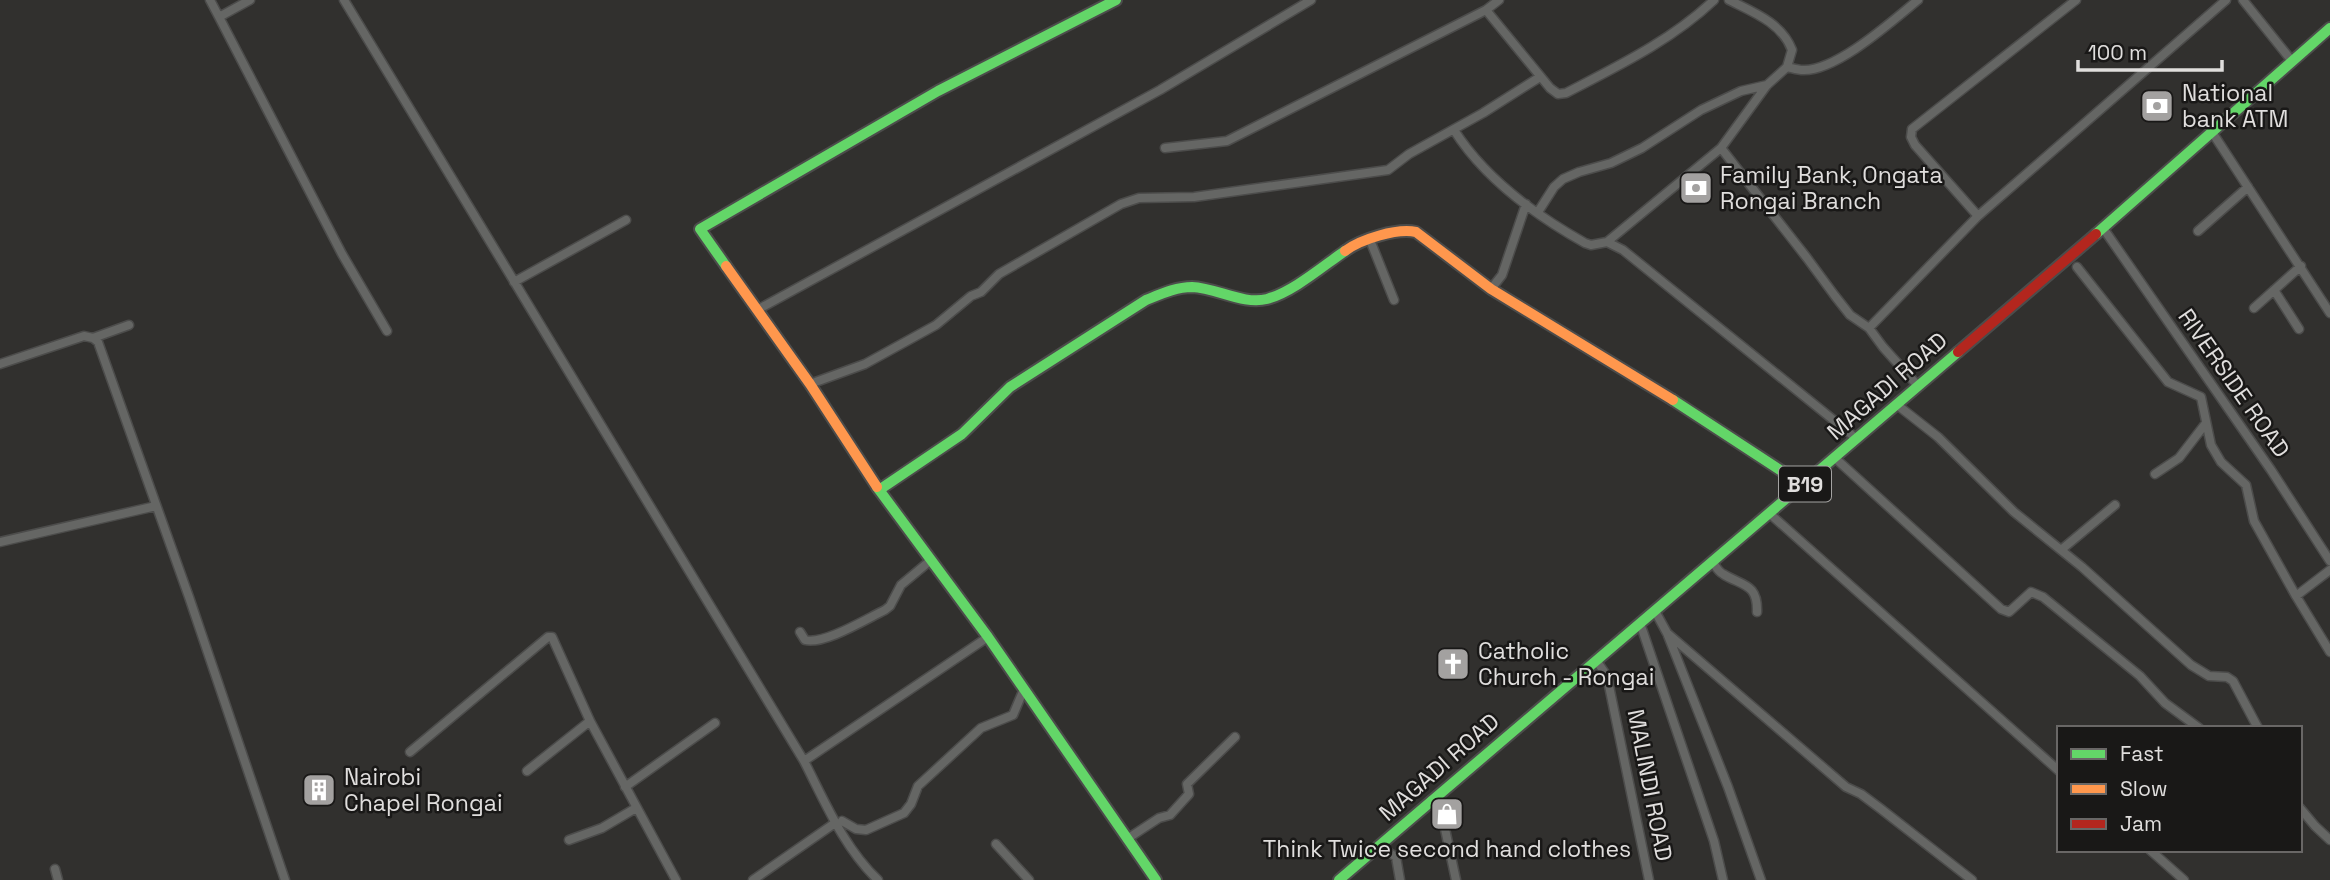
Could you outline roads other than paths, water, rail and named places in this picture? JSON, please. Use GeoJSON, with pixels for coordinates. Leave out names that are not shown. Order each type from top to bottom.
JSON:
{"type":"FeatureCollection","features":[{"type":"Feature","properties":{"kind":"main road"},"geometry":{"type":"LineString","coordinates":[[1116,0],[938,91],[700,229],[810,384],[879,490],[988,637],[1156,880]]}},
{"type":"Feature","properties":{"kind":"main road","name":"MAGADI ROAD"},"geometry":{"type":"LineString","coordinates":[[1339,880],[2103,228],[2330,28]]}},
{"type":"Feature","properties":{"kind":"main road"},"geometry":{"type":"LineString","coordinates":[[879,490],[974,425],[992,402],[1010,387],[1146,300],[1170,290],[1193,287],[1251,299],[1266,299],[1287,290],[1350,247],[1392,232],[1407,230],[1416,232],[1492,289],[1692,411],[1803,485]]}},
{"type":"Feature","properties":{"kind":"street"},"geometry":{"type":"LineString","coordinates":[[210,0],[342,254],[387,331]]}},
{"type":"Feature","properties":{"kind":"street"},"geometry":{"type":"LineString","coordinates":[[219,17],[250,0]]}},
{"type":"Feature","properties":{"kind":"street"},"geometry":{"type":"LineString","coordinates":[[345,0],[804,761],[857,855],[878,880]]}},
{"type":"Feature","properties":{"kind":"street"},"geometry":{"type":"LineString","coordinates":[[757,310],[1160,90],[1311,0]]}},
{"type":"Feature","properties":{"kind":"street"},"geometry":{"type":"LineString","coordinates":[[1165,148],[1227,141],[1486,10],[1499,0]]}},
{"type":"Feature","properties":{"kind":"street"},"geometry":{"type":"LineString","coordinates":[[1486,10],[1541,77],[1559,94],[1566,93],[1650,48],[1714,0]]}},
{"type":"Feature","properties":{"kind":"street"},"geometry":{"type":"LineString","coordinates":[[1454,130],[1465,148],[1486,172],[1526,204],[1585,243],[1591,245],[1607,242],[1721,148],[1767,85],[1787,66],[1792,50],[1784,34],[1760,15],[1729,0]]}},
{"type":"Feature","properties":{"kind":"street"},"geometry":{"type":"LineString","coordinates":[[1787,66],[1804,70],[1854,50],[1918,0]]}},
{"type":"Feature","properties":{"kind":"street"},"geometry":{"type":"LineString","coordinates":[[1978,216],[1915,145],[1911,138],[1912,130],[2076,0]]}},
{"type":"Feature","properties":{"kind":"street"},"geometry":{"type":"LineString","coordinates":[[1869,328],[1978,216],[2226,0]]}},
{"type":"Feature","properties":{"kind":"street"},"geometry":{"type":"LineString","coordinates":[[2242,0],[2292,61]]}},
{"type":"Feature","properties":{"kind":"street"},"geometry":{"type":"LineString","coordinates":[[810,384],[864,364],[936,325],[971,296],[981,292],[999,274],[1121,204],[1139,198],[1194,197],[1388,170],[1541,77]]}},
{"type":"Feature","properties":{"kind":"street"},"geometry":{"type":"LineString","coordinates":[[1538,212],[1554,187],[1563,179],[1611,163],[1643,148],[1701,110],[1741,91],[1767,85]]}},
{"type":"Feature","properties":{"kind":"street"},"geometry":{"type":"LineString","coordinates":[[2212,132],[2330,313]]}},
{"type":"Feature","properties":{"kind":"street"},"geometry":{"type":"LineString","coordinates":[[1721,148],[1850,315],[1869,328],[1882,347],[1918,386]]}},
{"type":"Feature","properties":{"kind":"street"},"geometry":{"type":"LineString","coordinates":[[2198,230],[2248,187]]}},
{"type":"Feature","properties":{"kind":"street"},"geometry":{"type":"LineString","coordinates":[[1492,289],[1502,275],[1526,204]]}},
{"type":"Feature","properties":{"kind":"street"},"geometry":{"type":"LineString","coordinates":[[514,282],[626,220]]}},
{"type":"Feature","properties":{"kind":"street","name":"RIVERSIDE ROAD"},"geometry":{"type":"LineString","coordinates":[[2103,228],[2330,561]]}},
{"type":"Feature","properties":{"kind":"street"},"geometry":{"type":"LineString","coordinates":[[1370,240],[1394,300]]}},
{"type":"Feature","properties":{"kind":"street"},"geometry":{"type":"LineString","coordinates":[[1607,242],[1623,250],[1857,439]]}},
{"type":"Feature","properties":{"kind":"street"},"geometry":{"type":"LineString","coordinates":[[2254,308],[2301,266]]}},
{"type":"Feature","properties":{"kind":"street"},"geometry":{"type":"LineString","coordinates":[[2077,267],[2168,382],[2201,397],[2211,446],[2221,462],[2246,485],[2254,521],[2330,652]]}},
{"type":"Feature","properties":{"kind":"street"},"geometry":{"type":"LineString","coordinates":[[2274,290],[2299,329]]}},
{"type":"Feature","properties":{"kind":"street"},"geometry":{"type":"LineString","coordinates":[[93,338],[129,325]]}},
{"type":"Feature","properties":{"kind":"street"},"geometry":{"type":"LineString","coordinates":[[0,364],[84,336],[98,342],[190,597],[285,880]]}},
{"type":"Feature","properties":{"kind":"street"},"geometry":{"type":"LineString","coordinates":[[1896,404],[1938,437],[2014,512],[2191,665],[2210,676],[2227,677],[2233,681],[2257,726]]}},
{"type":"Feature","properties":{"kind":"street"},"geometry":{"type":"LineString","coordinates":[[2155,474],[2179,458],[2206,423]]}},
{"type":"Feature","properties":{"kind":"street"},"geometry":{"type":"LineString","coordinates":[[1835,458],[2001,609],[2008,612],[2031,592],[2043,597],[2140,676],[2165,703],[2196,726]]}},
{"type":"Feature","properties":{"kind":"street"},"geometry":{"type":"LineString","coordinates":[[2061,550],[2115,505]]}},
{"type":"Feature","properties":{"kind":"street"},"geometry":{"type":"LineString","coordinates":[[0,542],[156,506]]}},
{"type":"Feature","properties":{"kind":"street"},"geometry":{"type":"LineString","coordinates":[[1769,513],[2057,769]]}},
{"type":"Feature","properties":{"kind":"street"},"geometry":{"type":"LineString","coordinates":[[800,632],[804,640],[812,641],[849,628],[885,610],[901,585],[931,560]]}},
{"type":"Feature","properties":{"kind":"street"},"geometry":{"type":"LineString","coordinates":[[1712,561],[1721,574],[1748,587],[1757,601],[1756,612]]}},
{"type":"Feature","properties":{"kind":"street"},"geometry":{"type":"LineString","coordinates":[[2296,596],[2330,570]]}},
{"type":"Feature","properties":{"kind":"street"},"geometry":{"type":"LineString","coordinates":[[1656,611],[1728,787],[1761,880]]}},
{"type":"Feature","properties":{"kind":"street"},"geometry":{"type":"LineString","coordinates":[[1640,623],[1714,841],[1723,880]]}},
{"type":"Feature","properties":{"kind":"street"},"geometry":{"type":"LineString","coordinates":[[1667,633],[1846,787],[1881,809],[1972,880]]}},
{"type":"Feature","properties":{"kind":"street"},"geometry":{"type":"LineString","coordinates":[[410,752],[548,637],[554,639],[590,721],[676,880]]}},
{"type":"Feature","properties":{"kind":"street"},"geometry":{"type":"LineString","coordinates":[[804,761],[988,637]]}},
{"type":"Feature","properties":{"kind":"street","name":"MALINDI ROAD"},"geometry":{"type":"LineString","coordinates":[[1596,660],[1608,676],[1649,880]]}},
{"type":"Feature","properties":{"kind":"street"},"geometry":{"type":"LineString","coordinates":[[838,822],[866,830],[904,813],[918,786],[981,728],[1013,715],[1024,689]]}},
{"type":"Feature","properties":{"kind":"street"},"geometry":{"type":"LineString","coordinates":[[527,771],[590,721]]}},
{"type":"Feature","properties":{"kind":"street"},"geometry":{"type":"LineString","coordinates":[[625,787],[715,723]]}},
{"type":"Feature","properties":{"kind":"street"},"geometry":{"type":"LineString","coordinates":[[1127,839],[1170,814],[1189,794],[1187,784],[1235,737]]}},
{"type":"Feature","properties":{"kind":"street"},"geometry":{"type":"LineString","coordinates":[[1431,800],[1442,815],[1456,880]]}},
{"type":"Feature","properties":{"kind":"street"},"geometry":{"type":"LineString","coordinates":[[569,840],[602,828],[636,808]]}},
{"type":"Feature","properties":{"kind":"street"},"geometry":{"type":"LineString","coordinates":[[2302,810],[2330,841]]}},
{"type":"Feature","properties":{"kind":"street"},"geometry":{"type":"LineString","coordinates":[[753,880],[838,822]]}},
{"type":"Feature","properties":{"kind":"street"},"geometry":{"type":"LineString","coordinates":[[996,844],[1028,880]]}},
{"type":"Feature","properties":{"kind":"street"},"geometry":{"type":"LineString","coordinates":[[1379,846],[1396,857],[1400,880]]}},
{"type":"Feature","properties":{"kind":"street"},"geometry":{"type":"LineString","coordinates":[[2152,852],[2184,880]]}},
{"type":"Feature","properties":{"kind":"street"},"geometry":{"type":"LineString","coordinates":[[55,869],[58,880]]}},
{"type":"Feature","properties":{"kind":"place","name":"National bank ATM"},"geometry":{"type":"Point","coordinates":[2157,106]}},
{"type":"Feature","properties":{"kind":"place","name":"Family Bank, Ongata Rongai Branch"},"geometry":{"type":"Point","coordinates":[1696,188]}},
{"type":"Feature","properties":{"kind":"place","name":"Catholic Church - Rongai"},"geometry":{"type":"Point","coordinates":[1453,664]}},
{"type":"Feature","properties":{"kind":"place","name":"Nairobi Chapel Rongai"},"geometry":{"type":"Point","coordinates":[319,790]}},
{"type":"Feature","properties":{"kind":"place","name":"Think Twice second hand clothes"},"geometry":{"type":"Point","coordinates":[1447,814]}}]}
